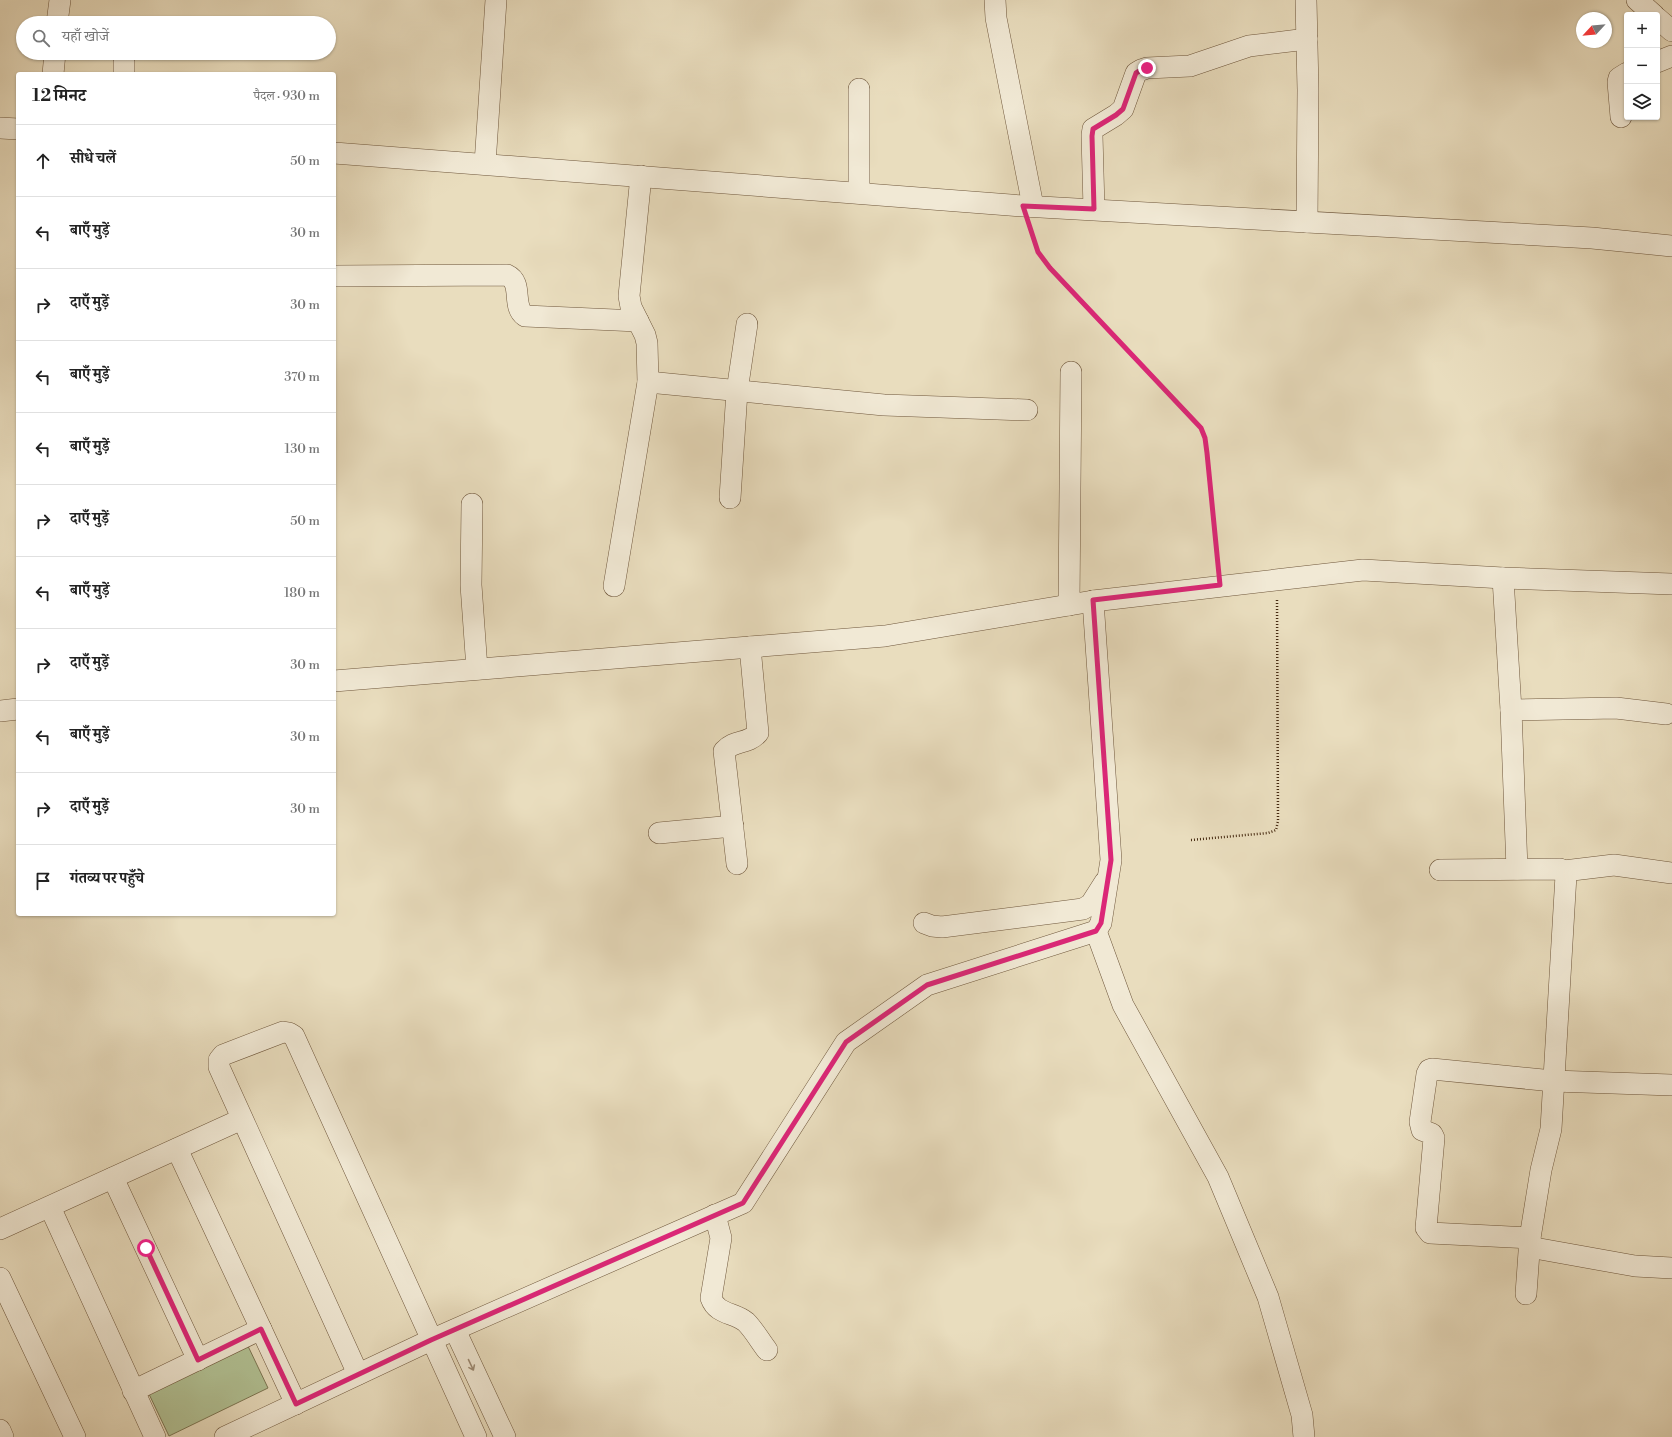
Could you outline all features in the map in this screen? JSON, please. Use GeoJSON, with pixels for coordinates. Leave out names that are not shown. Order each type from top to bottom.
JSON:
{"type":"FeatureCollection","features":[{"type":"Feature","properties":{"kind":"street"},"geometry":{"type":"LineString","coordinates":[[58,16],[60,0]]}},
{"type":"Feature","properties":{"kind":"street"},"geometry":{"type":"LineString","coordinates":[[485,164],[496,0]]}},
{"type":"Feature","properties":{"kind":"street"},"geometry":{"type":"LineString","coordinates":[[995,0],[996,18],[1028,206]]}},
{"type":"Feature","properties":{"kind":"street"},"geometry":{"type":"LineString","coordinates":[[1306,0],[1308,90],[1307,222]]}},
{"type":"Feature","properties":{"kind":"street"},"geometry":{"type":"LineString","coordinates":[[1637,0],[1651,12]]}},
{"type":"Feature","properties":{"kind":"street"},"geometry":{"type":"LineString","coordinates":[[1660,21],[1672,31]]}},
{"type":"Feature","properties":{"kind":"street"},"geometry":{"type":"LineString","coordinates":[[1094,209],[1093,129],[1123,109],[1136,73],[1147,68],[1190,66],[1249,46],[1307,39]]}},
{"type":"Feature","properties":{"kind":"street"},"geometry":{"type":"LineString","coordinates":[[1660,61],[1672,56]]}},
{"type":"Feature","properties":{"kind":"street"},"geometry":{"type":"LineString","coordinates":[[53,72],[54,60]]}},
{"type":"Feature","properties":{"kind":"street"},"geometry":{"type":"LineString","coordinates":[[1621,117],[1618,82],[1619,78],[1624,75]]}},
{"type":"Feature","properties":{"kind":"street"},"geometry":{"type":"LineString","coordinates":[[859,89],[859,193]]}},
{"type":"Feature","properties":{"kind":"street"},"geometry":{"type":"LineString","coordinates":[[0,128],[16,129]]}},
{"type":"Feature","properties":{"kind":"street"},"geometry":{"type":"LineString","coordinates":[[336,153],[1028,206],[1592,238],[1672,246]]}},
{"type":"Feature","properties":{"kind":"street"},"geometry":{"type":"LineString","coordinates":[[614,586],[648,382],[647,343],[645,335],[631,307],[629,296],[641,176]]}},
{"type":"Feature","properties":{"kind":"street"},"geometry":{"type":"LineString","coordinates":[[336,276],[507,275],[513,278],[516,282],[518,306],[520,312],[525,316],[638,321]]}},
{"type":"Feature","properties":{"kind":"street"},"geometry":{"type":"LineString","coordinates":[[730,498],[737,391],[747,324]]}},
{"type":"Feature","properties":{"kind":"street"},"geometry":{"type":"LineString","coordinates":[[1069,605],[1071,372]]}},
{"type":"Feature","properties":{"kind":"street"},"geometry":{"type":"LineString","coordinates":[[648,382],[884,405],[1027,410]]}},
{"type":"Feature","properties":{"kind":"street"},"geometry":{"type":"LineString","coordinates":[[472,504],[471,585],[477,669]]}},
{"type":"Feature","properties":{"kind":"street"},"geometry":{"type":"LineString","coordinates":[[336,681],[885,636],[1093,600],[1363,570],[1503,578],[1672,584]]}},
{"type":"Feature","properties":{"kind":"street"},"geometry":{"type":"LineString","coordinates":[[1503,578],[1511,710],[1517,870]]}},
{"type":"Feature","properties":{"kind":"street"},"geometry":{"type":"LineString","coordinates":[[226,1437],[431,1340],[743,1203],[846,1042],[927,985],[1096,931],[1101,923],[1111,860],[1093,600]]}},
{"type":"Feature","properties":{"kind":"street"},"geometry":{"type":"LineString","coordinates":[[737,864],[724,751],[730,744],[752,739],[758,733],[750,647]]}},
{"type":"Feature","properties":{"kind":"street"},"geometry":{"type":"LineString","coordinates":[[1511,710],[1616,708],[1666,714]]}},
{"type":"Feature","properties":{"kind":"street"},"geometry":{"type":"LineString","coordinates":[[0,711],[16,709]]}},
{"type":"Feature","properties":{"kind":"street"},"geometry":{"type":"LineString","coordinates":[[659,834],[733,826]]}},
{"type":"Feature","properties":{"kind":"street"},"geometry":{"type":"LineString","coordinates":[[1440,870],[1560,869],[1564,871],[1614,865],[1672,873]]}},
{"type":"Feature","properties":{"kind":"street"},"geometry":{"type":"LineString","coordinates":[[1526,1294],[1529,1243],[1541,1170],[1551,1129],[1566,875],[1564,871]]}},
{"type":"Feature","properties":{"kind":"street"},"geometry":{"type":"LineString","coordinates":[[924,923],[942,927],[1082,909],[1091,904],[1108,877]]}},
{"type":"Feature","properties":{"kind":"street"},"geometry":{"type":"LineString","coordinates":[[1096,931],[1123,1005],[1218,1177],[1268,1297],[1302,1415],[1304,1437]]}},
{"type":"Feature","properties":{"kind":"street"},"geometry":{"type":"LineString","coordinates":[[358,1374],[219,1067],[219,1060],[223,1055],[283,1032],[294,1036],[476,1437]]}},
{"type":"Feature","properties":{"kind":"street"},"geometry":{"type":"LineString","coordinates":[[1672,1086],[1553,1080],[1432,1069],[1429,1070],[1427,1074],[1420,1126],[1422,1130],[1432,1134],[1434,1142],[1426,1228],[1430,1233],[1529,1243],[1635,1266],[1672,1268]]}},
{"type":"Feature","properties":{"kind":"street"},"geometry":{"type":"LineString","coordinates":[[0,1230],[242,1119]]}},
{"type":"Feature","properties":{"kind":"street"},"geometry":{"type":"LineString","coordinates":[[177,1149],[296,1404]]}},
{"type":"Feature","properties":{"kind":"street"},"geometry":{"type":"LineString","coordinates":[[113,1178],[198,1360]]}},
{"type":"Feature","properties":{"kind":"street"},"geometry":{"type":"LineString","coordinates":[[50,1207],[154,1437]]}},
{"type":"Feature","properties":{"kind":"street"},"geometry":{"type":"LineString","coordinates":[[715,1215],[721,1238],[712,1298],[714,1304],[721,1311],[739,1318],[746,1323],[766,1350]]}},
{"type":"Feature","properties":{"kind":"street"},"geometry":{"type":"LineString","coordinates":[[0,1278],[75,1437]]}},
{"type":"Feature","properties":{"kind":"street"},"geometry":{"type":"LineString","coordinates":[[134,1391],[261,1329]]}},
{"type":"Feature","properties":{"kind":"street"},"geometry":{"type":"LineString","coordinates":[[455,1330],[502,1436]]}},
{"type":"Feature","properties":{"kind":"street"},"geometry":{"type":"LineString","coordinates":[[0,1430],[3,1437]]}},
{"type":"Feature","properties":{"kind":"path"},"geometry":{"type":"LineString","coordinates":[[1028,206],[1038,252],[1050,268],[1201,428],[1205,438],[1220,585]]}},
{"type":"Feature","properties":{"kind":"path"},"geometry":{"type":"LineString","coordinates":[[1191,840],[1268,833],[1276,830],[1278,821],[1277,579]]}},
{"type":"Feature","properties":{"kind":"green space"},"geometry":{"type":"Polygon","coordinates":[[[247,1344],[268,1388],[169,1436],[148,1392],[247,1344]]]}},
{"type":"Feature","properties":{"kind":"route"},"geometry":{"type":"LineString","coordinates":[[146,1248],[198,1360],[261,1329],[296,1404],[431,1340],[743,1203],[846,1042],[927,985],[1096,931],[1101,923],[1111,860],[1093,600],[1220,585],[1207,453],[1205,438],[1201,428],[1050,268],[1038,252],[1023,206],[1094,209],[1093,129],[1123,109],[1136,73],[1147,68]]}}]}
